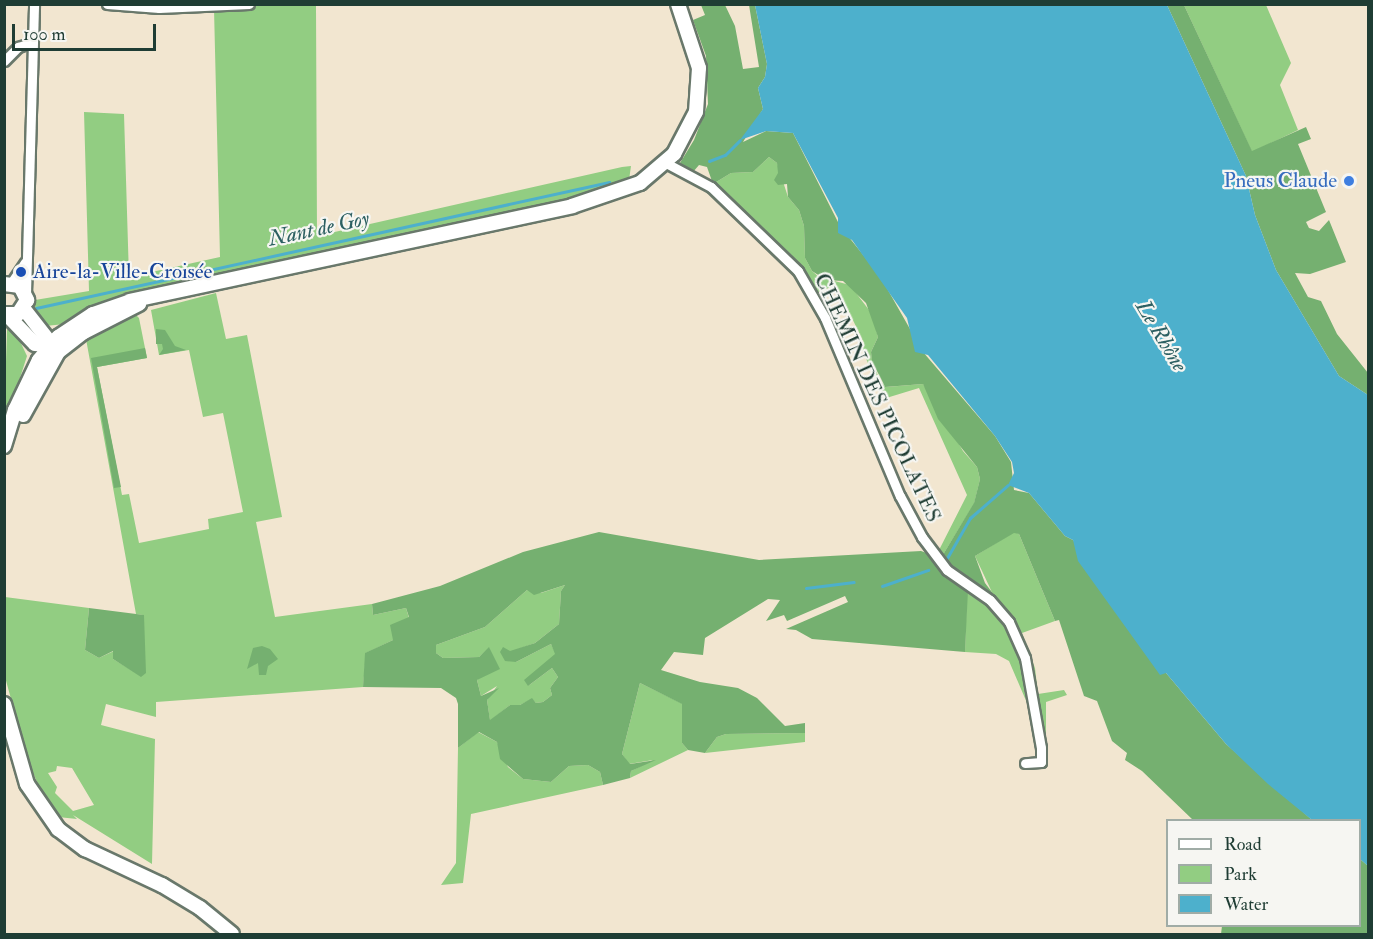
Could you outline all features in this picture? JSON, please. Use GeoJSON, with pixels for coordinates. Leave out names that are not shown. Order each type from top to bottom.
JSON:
{"type":"FeatureCollection","features":[{"type":"Feature","properties":{"kind":"main road"},"geometry":{"type":"LineString","coordinates":[[4,446],[23,390],[54,348],[93,314],[145,300],[602,198],[640,183],[666,163],[687,134],[699,96],[695,46],[678,4]]}},
{"type":"Feature","properties":{"kind":"main road"},"geometry":{"type":"LineString","coordinates":[[8,283],[26,293],[24,309],[54,348]]}},
{"type":"Feature","properties":{"kind":"main road"},"geometry":{"type":"LineString","coordinates":[[24,309],[6,315],[35,344],[54,348]]}},
{"type":"Feature","properties":{"kind":"main road"},"geometry":{"type":"LineString","coordinates":[[4,455],[54,348]]}},
{"type":"Feature","properties":{"kind":"main road"},"geometry":{"type":"LineString","coordinates":[[4,704],[27,784],[54,825],[85,849],[192,903],[232,934]]}},
{"type":"Feature","properties":{"kind":"street"},"geometry":{"type":"LineString","coordinates":[[26,293],[30,43],[34,4]]}},
{"type":"Feature","properties":{"kind":"street"},"geometry":{"type":"LineString","coordinates":[[107,4],[159,6],[249,4]]}},
{"type":"Feature","properties":{"kind":"street"},"geometry":{"type":"LineString","coordinates":[[4,61],[18,47],[30,43]]}},
{"type":"Feature","properties":{"kind":"street","name":"CHEMIN DES PICOLATES"},"geometry":{"type":"LineString","coordinates":[[666,163],[711,187],[798,271],[829,327],[900,496],[921,537],[942,565],[990,600],[1009,622],[1025,657],[1041,748],[1041,762],[1024,763]]}},
{"type":"Feature","properties":{"kind":"street"},"geometry":{"type":"LineString","coordinates":[[8,283],[28,257]]}},
{"type":"Feature","properties":{"kind":"green space"},"geometry":{"type":"Polygon","coordinates":[[[275,4],[316,5],[317,236],[631,166],[629,180],[601,192],[165,288],[65,324],[45,326],[34,313],[35,300],[89,291],[84,112],[124,114],[129,277],[220,257],[214,9],[275,4]]]}},
{"type":"Feature","properties":{"kind":"green space"},"geometry":{"type":"Polygon","coordinates":[[[701,5],[725,5],[735,26],[743,69],[759,67],[749,5],[755,5],[767,64],[765,77],[758,88],[763,109],[743,142],[766,131],[793,133],[840,226],[880,276],[923,352],[995,436],[1011,462],[1014,490],[1029,493],[1065,536],[1073,540],[1166,673],[1226,744],[1311,819],[1192,819],[1142,771],[1125,760],[1127,753],[1112,741],[1097,701],[1084,696],[1059,620],[1055,621],[1019,534],[1014,533],[975,556],[985,583],[998,600],[984,591],[968,590],[965,652],[812,639],[796,630],[786,629],[848,602],[845,596],[787,621],[784,615],[766,621],[780,600],[768,599],[705,638],[703,655],[674,652],[661,670],[700,682],[738,688],[757,698],[785,726],[805,723],[805,733],[726,734],[717,737],[705,753],[688,750],[682,743],[682,704],[640,683],[622,754],[630,764],[656,760],[631,771],[630,778],[603,785],[600,772],[588,765],[569,766],[551,782],[523,779],[500,759],[497,742],[479,732],[458,748],[458,704],[456,698],[441,688],[363,687],[365,653],[393,640],[390,625],[409,617],[406,608],[373,615],[372,604],[440,586],[523,552],[599,532],[759,560],[921,551],[941,558],[974,503],[980,479],[977,467],[938,419],[923,384],[885,387],[872,361],[871,352],[878,337],[866,303],[843,281],[826,280],[812,271],[805,258],[804,226],[799,210],[788,197],[787,184],[778,185],[774,180],[778,173],[777,163],[769,157],[753,172],[731,173],[713,184],[707,167],[699,165],[693,172],[680,163],[694,140],[708,104],[706,56],[693,20],[705,15],[701,5]],[[565,585],[534,595],[527,590],[485,627],[436,645],[436,653],[443,658],[479,657],[489,647],[500,669],[477,680],[481,696],[499,688],[487,700],[490,720],[510,705],[520,705],[532,698],[536,703],[543,702],[552,695],[550,688],[558,677],[552,668],[528,686],[524,680],[555,654],[551,644],[516,662],[505,661],[500,652],[503,647],[510,651],[535,643],[559,624],[561,591],[565,585]]]}},
{"type":"Feature","properties":{"kind":"green space"},"geometry":{"type":"Polygon","coordinates":[[[1167,5],[1184,5],[1252,151],[1306,127],[1311,139],[1298,144],[1326,212],[1306,222],[1309,228],[1319,231],[1329,220],[1346,262],[1310,274],[1295,273],[1308,297],[1321,301],[1337,334],[1368,373],[1368,395],[1339,376],[1276,270],[1255,215],[1246,176],[1167,5]]]}},
{"type":"Feature","properties":{"kind":"green space"},"geometry":{"type":"Polygon","coordinates":[[[1184,5],[1266,5],[1291,63],[1280,85],[1298,130],[1252,152],[1184,5]]]}},
{"type":"Feature","properties":{"kind":"green space"},"geometry":{"type":"Polygon","coordinates":[[[769,157],[777,163],[788,197],[799,210],[804,226],[805,258],[812,271],[819,277],[850,285],[872,314],[878,337],[871,352],[880,381],[886,387],[923,384],[963,451],[977,467],[980,479],[974,504],[941,558],[936,556],[967,495],[919,388],[883,399],[862,349],[864,343],[836,285],[816,293],[777,243],[713,184],[731,173],[753,172],[769,157]]]}},
{"type":"Feature","properties":{"kind":"green space"},"geometry":{"type":"Polygon","coordinates":[[[216,293],[226,339],[247,335],[282,517],[256,522],[275,617],[372,604],[373,615],[406,608],[409,618],[393,640],[366,653],[363,687],[156,702],[156,717],[106,704],[101,725],[155,739],[152,864],[73,815],[77,819],[58,817],[43,796],[28,761],[5,677],[5,597],[89,608],[85,650],[99,658],[114,651],[113,659],[141,676],[143,615],[136,614],[86,339],[117,322],[136,315],[139,318],[147,358],[97,367],[122,495],[129,494],[139,543],[209,529],[208,519],[243,512],[223,413],[203,417],[189,350],[159,355],[151,310],[216,293]],[[57,766],[56,771],[48,773],[57,787],[55,793],[73,811],[94,805],[72,768],[57,766]]]}},
{"type":"Feature","properties":{"kind":"green space"},"geometry":{"type":"Polygon","coordinates":[[[7,329],[18,337],[27,356],[4,428],[7,329]]]}},
{"type":"Feature","properties":{"kind":"green space"},"geometry":{"type":"Polygon","coordinates":[[[156,329],[165,330],[175,346],[186,350],[159,355],[163,349],[162,344],[156,344],[156,329]]]}},
{"type":"Feature","properties":{"kind":"green space"},"geometry":{"type":"Polygon","coordinates":[[[145,348],[147,358],[97,367],[121,487],[114,488],[91,358],[145,348]]]}},
{"type":"Feature","properties":{"kind":"green space"},"geometry":{"type":"Polygon","coordinates":[[[1014,532],[1019,534],[1055,621],[1022,633],[1035,668],[1038,694],[1064,690],[1067,695],[1046,702],[1046,744],[1034,682],[975,556],[1014,532]]]}},
{"type":"Feature","properties":{"kind":"green space"},"geometry":{"type":"Polygon","coordinates":[[[565,585],[561,591],[559,624],[535,643],[510,652],[516,662],[551,644],[556,654],[528,686],[552,668],[558,677],[550,688],[552,695],[543,702],[536,703],[532,699],[520,705],[510,705],[490,721],[487,700],[497,686],[481,696],[477,680],[493,660],[489,648],[479,657],[443,658],[436,653],[436,645],[485,627],[527,590],[541,593],[565,585]]]}},
{"type":"Feature","properties":{"kind":"green space"},"geometry":{"type":"Polygon","coordinates":[[[967,590],[990,606],[1013,640],[1022,660],[1033,717],[1009,661],[996,654],[965,652],[967,590]]]}},
{"type":"Feature","properties":{"kind":"green space"},"geometry":{"type":"Polygon","coordinates":[[[89,608],[144,615],[146,673],[141,677],[113,659],[113,651],[99,658],[85,650],[89,608]]]}},
{"type":"Feature","properties":{"kind":"green space"},"geometry":{"type":"Polygon","coordinates":[[[262,646],[270,649],[278,659],[268,666],[266,675],[259,675],[258,663],[247,669],[253,648],[262,646]]]}},
{"type":"Feature","properties":{"kind":"green space"},"geometry":{"type":"Polygon","coordinates":[[[640,683],[683,704],[682,743],[688,750],[630,778],[631,771],[653,760],[629,764],[622,754],[640,683]]]}},
{"type":"Feature","properties":{"kind":"green space"},"geometry":{"type":"Polygon","coordinates":[[[478,732],[497,742],[508,767],[523,779],[551,782],[569,766],[588,765],[600,772],[603,785],[471,814],[463,883],[441,885],[456,863],[458,748],[478,732]]]}},
{"type":"Feature","properties":{"kind":"green space"},"geometry":{"type":"Polygon","coordinates":[[[805,733],[805,742],[705,753],[717,737],[726,734],[805,733]]]}},
{"type":"Feature","properties":{"kind":"green space"},"geometry":{"type":"Polygon","coordinates":[[[1361,860],[1368,866],[1368,934],[1221,934],[1222,927],[1361,927],[1361,860]]]}},
{"type":"Feature","properties":{"kind":"water","name":"Le Rhône"},"geometry":{"type":"Polygon","coordinates":[[[755,5],[1167,5],[1246,176],[1255,215],[1276,270],[1339,376],[1368,395],[1368,866],[1361,860],[1361,819],[1311,819],[1268,784],[1226,744],[1166,673],[1160,675],[1078,561],[1073,540],[1065,536],[1029,493],[1008,485],[1014,473],[1012,462],[995,436],[928,355],[915,352],[907,318],[852,240],[838,233],[838,218],[793,133],[766,131],[740,140],[763,109],[758,88],[765,77],[767,64],[755,5]]]}},
{"type":"Feature","properties":{"kind":"waterway"},"geometry":{"type":"LineString","coordinates":[[709,161],[725,155],[740,140]]}},
{"type":"Feature","properties":{"kind":"waterway","name":"Nant de Goy"},"geometry":{"type":"LineString","coordinates":[[36,308],[609,182]]}},
{"type":"Feature","properties":{"kind":"waterway"},"geometry":{"type":"LineString","coordinates":[[947,558],[970,518],[1008,485]]}},
{"type":"Feature","properties":{"kind":"waterway"},"geometry":{"type":"LineString","coordinates":[[882,586],[928,570]]}},
{"type":"Feature","properties":{"kind":"waterway"},"geometry":{"type":"LineString","coordinates":[[806,588],[854,582]]}},
{"type":"Feature","properties":{"kind":"place","name":"Pneus Claude"},"geometry":{"type":"Point","coordinates":[1349,181]}},
{"type":"Feature","properties":{"kind":"place","name":"Aire-la-Ville-Croisée"},"geometry":{"type":"Point","coordinates":[21,272]}}]}
